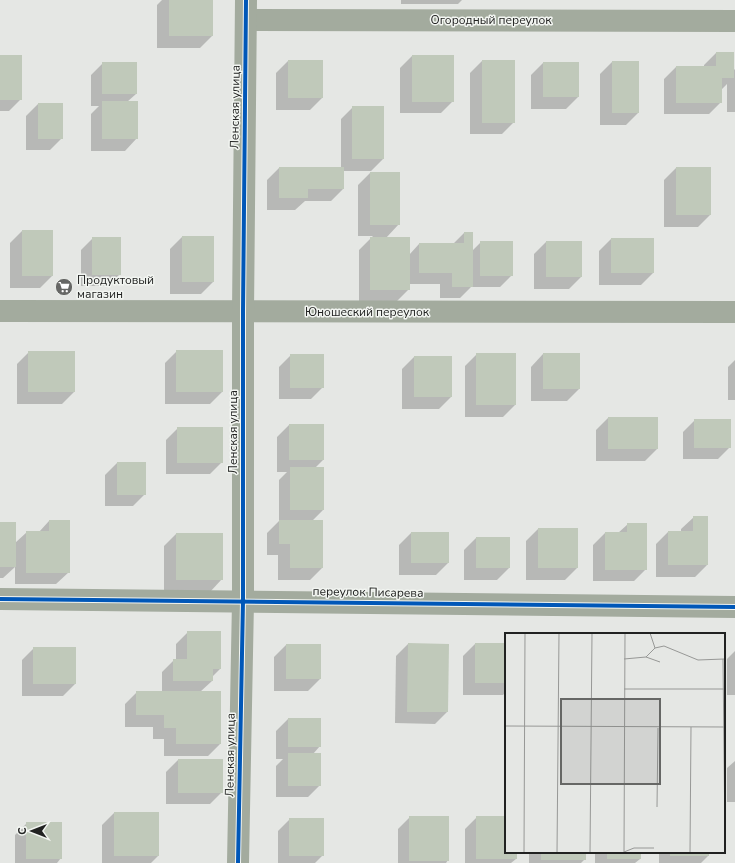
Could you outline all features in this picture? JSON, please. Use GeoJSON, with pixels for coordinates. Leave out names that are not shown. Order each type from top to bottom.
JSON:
{"type":"FeatureCollection","features":[{"type":"Feature","properties":{"kind":"street","name":"Огородный переулок"},"geometry":{"type":"LineString","coordinates":[[246,10],[735,21]]}},
{"type":"Feature","properties":{"kind":"street","name":"Ленская улица"},"geometry":{"type":"LineString","coordinates":[[238,863],[243,601],[243,312],[246,10]]}},
{"type":"Feature","properties":{"kind":"street","name":"Юношеский переулок"},"geometry":{"type":"LineString","coordinates":[[0,311],[735,312]]}},
{"type":"Feature","properties":{"kind":"street","name":"переулок Писарева"},"geometry":{"type":"LineString","coordinates":[[0,599],[735,607]]}},
{"type":"Feature","properties":{"kind":"building"},"geometry":{"type":"Polygon","coordinates":[[[169,0],[213,0],[213,36],[169,36],[169,0]]]}},
{"type":"Feature","properties":{"kind":"building"},"geometry":{"type":"Polygon","coordinates":[[[716,52],[734,52],[734,78],[722,78],[722,103],[676,103],[676,66],[716,66],[716,52]]]}},
{"type":"Feature","properties":{"kind":"building"},"geometry":{"type":"Polygon","coordinates":[[[0,55],[22,55],[22,100],[0,100],[0,55]]]}},
{"type":"Feature","properties":{"kind":"building"},"geometry":{"type":"Polygon","coordinates":[[[412,55],[454,55],[454,102],[412,102],[412,55]]]}},
{"type":"Feature","properties":{"kind":"building"},"geometry":{"type":"Polygon","coordinates":[[[288,60],[323,60],[323,98],[288,98],[288,60]]]}},
{"type":"Feature","properties":{"kind":"building"},"geometry":{"type":"Polygon","coordinates":[[[482,60],[515,60],[515,123],[482,123],[482,60]]]}},
{"type":"Feature","properties":{"kind":"building"},"geometry":{"type":"Polygon","coordinates":[[[612,61],[639,61],[639,113],[612,113],[612,61]]]}},
{"type":"Feature","properties":{"kind":"building"},"geometry":{"type":"Polygon","coordinates":[[[102,62],[137,62],[137,94],[102,94],[102,62]]]}},
{"type":"Feature","properties":{"kind":"building"},"geometry":{"type":"Polygon","coordinates":[[[543,62],[579,62],[579,97],[543,97],[543,62]]]}},
{"type":"Feature","properties":{"kind":"building"},"geometry":{"type":"Polygon","coordinates":[[[102,101],[138,101],[138,139],[102,139],[102,101]]]}},
{"type":"Feature","properties":{"kind":"building"},"geometry":{"type":"Polygon","coordinates":[[[38,103],[63,103],[63,139],[38,139],[38,103]]]}},
{"type":"Feature","properties":{"kind":"building"},"geometry":{"type":"Polygon","coordinates":[[[352,106],[384,106],[384,159],[352,159],[352,106]]]}},
{"type":"Feature","properties":{"kind":"building"},"geometry":{"type":"Polygon","coordinates":[[[279,167],[344,167],[344,189],[308,189],[308,198],[279,198],[279,167]]]}},
{"type":"Feature","properties":{"kind":"building"},"geometry":{"type":"Polygon","coordinates":[[[676,167],[711,167],[711,215],[676,215],[676,167]]]}},
{"type":"Feature","properties":{"kind":"building"},"geometry":{"type":"Polygon","coordinates":[[[370,172],[400,172],[400,225],[370,225],[370,172]]]}},
{"type":"Feature","properties":{"kind":"building"},"geometry":{"type":"Polygon","coordinates":[[[22,230],[53,230],[53,276],[22,276],[22,230]]]}},
{"type":"Feature","properties":{"kind":"building"},"geometry":{"type":"Polygon","coordinates":[[[464,232],[473,232],[473,287],[452,287],[452,273],[419,273],[419,243],[464,243],[464,232]]]}},
{"type":"Feature","properties":{"kind":"building"},"geometry":{"type":"Polygon","coordinates":[[[182,236],[214,236],[214,282],[182,282],[182,236]]]}},
{"type":"Feature","properties":{"kind":"building"},"geometry":{"type":"Polygon","coordinates":[[[92,237],[121,237],[121,275],[92,275],[92,237]]]}},
{"type":"Feature","properties":{"kind":"building"},"geometry":{"type":"Polygon","coordinates":[[[370,237],[410,237],[410,290],[370,290],[370,237]]]}},
{"type":"Feature","properties":{"kind":"building"},"geometry":{"type":"Polygon","coordinates":[[[611,238],[654,238],[654,273],[611,273],[611,238]]]}},
{"type":"Feature","properties":{"kind":"building"},"geometry":{"type":"Polygon","coordinates":[[[480,241],[513,241],[513,276],[480,276],[480,241]]]}},
{"type":"Feature","properties":{"kind":"building"},"geometry":{"type":"Polygon","coordinates":[[[546,241],[582,241],[582,277],[546,277],[546,241]]]}},
{"type":"Feature","properties":{"kind":"building"},"geometry":{"type":"Polygon","coordinates":[[[176,350],[223,350],[223,392],[176,392],[176,350]]]}},
{"type":"Feature","properties":{"kind":"building"},"geometry":{"type":"Polygon","coordinates":[[[28,351],[75,351],[75,392],[28,392],[28,351]]]}},
{"type":"Feature","properties":{"kind":"building"},"geometry":{"type":"Polygon","coordinates":[[[476,353],[516,353],[516,405],[476,405],[476,353]]]}},
{"type":"Feature","properties":{"kind":"building"},"geometry":{"type":"Polygon","coordinates":[[[543,353],[580,353],[580,389],[543,389],[543,353]]]}},
{"type":"Feature","properties":{"kind":"building"},"geometry":{"type":"Polygon","coordinates":[[[290,354],[324,354],[324,388],[290,388],[290,354]]]}},
{"type":"Feature","properties":{"kind":"building"},"geometry":{"type":"Polygon","coordinates":[[[414,356],[452,356],[452,397],[414,397],[414,356]]]}},
{"type":"Feature","properties":{"kind":"building"},"geometry":{"type":"Polygon","coordinates":[[[608,417],[658,417],[658,449],[608,449],[608,417]]]}},
{"type":"Feature","properties":{"kind":"building"},"geometry":{"type":"Polygon","coordinates":[[[694,419],[731,419],[731,448],[694,448],[694,419]]]}},
{"type":"Feature","properties":{"kind":"building"},"geometry":{"type":"Polygon","coordinates":[[[289,424],[324,424],[324,460],[289,460],[289,424]]]}},
{"type":"Feature","properties":{"kind":"building"},"geometry":{"type":"Polygon","coordinates":[[[177,427],[223,427],[223,463],[177,463],[177,427]]]}},
{"type":"Feature","properties":{"kind":"building"},"geometry":{"type":"Polygon","coordinates":[[[117,462],[146,462],[146,495],[117,495],[117,462]]]}},
{"type":"Feature","properties":{"kind":"building"},"geometry":{"type":"Polygon","coordinates":[[[290,467],[324,467],[324,510],[290,510],[290,467]]]}},
{"type":"Feature","properties":{"kind":"building"},"geometry":{"type":"Polygon","coordinates":[[[693,516],[708,516],[708,565],[668,565],[668,531],[693,531],[693,516]]]}},
{"type":"Feature","properties":{"kind":"building"},"geometry":{"type":"Polygon","coordinates":[[[49,520],[70,520],[70,573],[26,573],[26,531],[49,531],[49,520]]]}},
{"type":"Feature","properties":{"kind":"building"},"geometry":{"type":"Polygon","coordinates":[[[279,520],[323,520],[323,568],[290,568],[290,544],[279,544],[279,520]]]}},
{"type":"Feature","properties":{"kind":"building"},"geometry":{"type":"Polygon","coordinates":[[[0,522],[16,522],[16,567],[0,567],[0,522]]]}},
{"type":"Feature","properties":{"kind":"building"},"geometry":{"type":"Polygon","coordinates":[[[627,523],[647,523],[647,570],[605,570],[605,532],[627,532],[627,523]]]}},
{"type":"Feature","properties":{"kind":"building"},"geometry":{"type":"Polygon","coordinates":[[[538,528],[578,528],[578,568],[538,568],[538,528]]]}},
{"type":"Feature","properties":{"kind":"building"},"geometry":{"type":"Polygon","coordinates":[[[411,532],[449,532],[449,563],[411,563],[411,532]]]}},
{"type":"Feature","properties":{"kind":"building"},"geometry":{"type":"Polygon","coordinates":[[[176,533],[223,533],[223,580],[176,580],[176,533]]]}},
{"type":"Feature","properties":{"kind":"building"},"geometry":{"type":"Polygon","coordinates":[[[476,537],[510,537],[510,568],[476,568],[476,537]]]}},
{"type":"Feature","properties":{"kind":"building"},"geometry":{"type":"Polygon","coordinates":[[[187,631],[221,631],[221,669],[213,669],[213,681],[173,681],[173,659],[187,659],[187,631]]]}},
{"type":"Feature","properties":{"kind":"building"},"geometry":{"type":"Polygon","coordinates":[[[408,643],[449,644],[448,712],[407,712],[408,643]]]}},
{"type":"Feature","properties":{"kind":"building"},"geometry":{"type":"Polygon","coordinates":[[[475,643],[505,643],[505,683],[475,683],[475,643]]]}},
{"type":"Feature","properties":{"kind":"building"},"geometry":{"type":"Polygon","coordinates":[[[286,644],[321,644],[321,679],[286,679],[286,644]]]}},
{"type":"Feature","properties":{"kind":"building"},"geometry":{"type":"Polygon","coordinates":[[[33,647],[76,647],[76,684],[33,684],[33,647]]]}},
{"type":"Feature","properties":{"kind":"building"},"geometry":{"type":"Polygon","coordinates":[[[136,691],[221,691],[221,744],[176,744],[176,728],[164,728],[164,715],[136,715],[136,691]]]}},
{"type":"Feature","properties":{"kind":"building"},"geometry":{"type":"Polygon","coordinates":[[[288,718],[321,718],[321,747],[288,747],[288,718]]]}},
{"type":"Feature","properties":{"kind":"building"},"geometry":{"type":"Polygon","coordinates":[[[288,753],[321,753],[321,786],[288,786],[288,753]]]}},
{"type":"Feature","properties":{"kind":"building"},"geometry":{"type":"Polygon","coordinates":[[[178,759],[223,759],[223,793],[178,793],[178,759]]]}},
{"type":"Feature","properties":{"kind":"building"},"geometry":{"type":"Polygon","coordinates":[[[114,812],[159,812],[159,856],[114,856],[114,812]]]}},
{"type":"Feature","properties":{"kind":"building"},"geometry":{"type":"Polygon","coordinates":[[[409,816],[449,816],[449,861],[409,861],[409,816]]]}},
{"type":"Feature","properties":{"kind":"building"},"geometry":{"type":"Polygon","coordinates":[[[476,816],[505,816],[505,853],[517,853],[517,859],[476,859],[476,816]]]}},
{"type":"Feature","properties":{"kind":"building"},"geometry":{"type":"Polygon","coordinates":[[[289,818],[324,818],[324,856],[289,856],[289,818]]]}},
{"type":"Feature","properties":{"kind":"building"},"geometry":{"type":"Polygon","coordinates":[[[26,822],[62,822],[62,859],[26,859],[26,822]]]}},
{"type":"Feature","properties":{"kind":"building"},"geometry":{"type":"Polygon","coordinates":[[[541,853],[586,853],[586,860],[541,860],[541,853]]]}},
{"type":"Feature","properties":{"kind":"building"},"geometry":{"type":"Polygon","coordinates":[[[607,853],[641,853],[641,859],[607,859],[607,853]]]}},
{"type":"Feature","properties":{"kind":"building"},"geometry":{"type":"Polygon","coordinates":[[[670,853],[709,853],[709,856],[670,856],[670,853]]]}},
{"type":"Feature","properties":{"kind":"cycle path"},"geometry":{"type":"LineString","coordinates":[[238,863],[243,601],[243,312],[246,0]]}},
{"type":"Feature","properties":{"kind":"cycle path"},"geometry":{"type":"LineString","coordinates":[[0,599],[735,607]]}},
{"type":"Feature","properties":{"kind":"place","name":"Продуктовый магазин"},"geometry":{"type":"Point","coordinates":[64,287]}}]}
